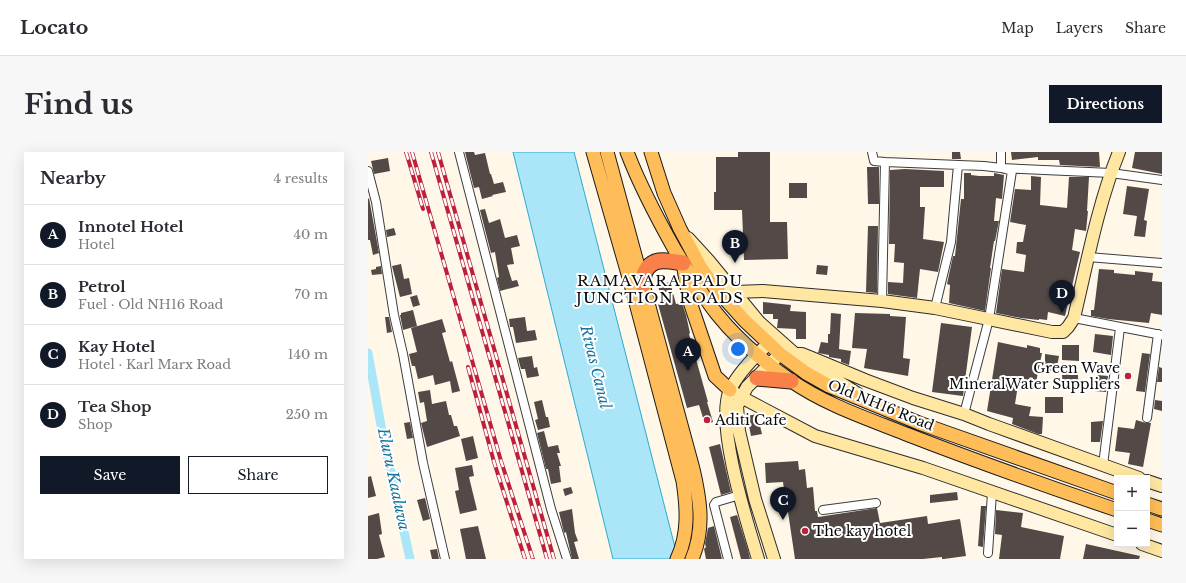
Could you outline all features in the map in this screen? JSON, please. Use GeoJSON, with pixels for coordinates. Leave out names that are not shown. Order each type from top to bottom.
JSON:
{"type":"FeatureCollection","features":[{"type":"Feature","properties":{"kind":"highway"},"geometry":{"type":"LineString","coordinates":[[640,289],[644,272],[652,263],[664,260],[683,263]]}},
{"type":"Feature","properties":{"kind":"highway"},"geometry":{"type":"LineString","coordinates":[[757,378],[791,381]]}},
{"type":"Feature","properties":{"kind":"main road"},"geometry":{"type":"LineString","coordinates":[[593,152],[640,289],[693,468],[700,498],[701,518],[695,553],[692,559]]}},
{"type":"Feature","properties":{"kind":"main road"},"geometry":{"type":"LineString","coordinates":[[607,152],[640,289],[687,504],[686,528],[681,551],[677,559]]}},
{"type":"Feature","properties":{"kind":"main road","name":"Old NH16 Road"},"geometry":{"type":"LineString","coordinates":[[627,152],[636,175],[656,216],[683,263],[717,314],[740,338],[770,365],[791,381],[825,402],[928,442],[1114,509]]}},
{"type":"Feature","properties":{"kind":"main road","name":"Old NH16 Road"},"geometry":{"type":"LineString","coordinates":[[651,152],[664,193],[680,229],[701,268],[716,289],[744,320],[780,354],[806,374],[876,406],[919,423],[1114,492]]}},
{"type":"Feature","properties":{"kind":"main road"},"geometry":{"type":"LineString","coordinates":[[683,263],[689,299],[715,376],[735,394]]}},
{"type":"Feature","properties":{"kind":"main road"},"geometry":{"type":"LineString","coordinates":[[1150,505],[1162,509]]}},
{"type":"Feature","properties":{"kind":"main road"},"geometry":{"type":"LineString","coordinates":[[1150,521],[1162,525]]}},
{"type":"Feature","properties":{"kind":"street"},"geometry":{"type":"LineString","coordinates":[[459,152],[550,510],[567,559]]}},
{"type":"Feature","properties":{"kind":"street"},"geometry":{"type":"LineString","coordinates":[[872,152],[874,161],[1111,173],[1162,180]]}},
{"type":"Feature","properties":{"kind":"street"},"geometry":{"type":"LineString","coordinates":[[1001,152],[1001,168]]}},
{"type":"Feature","properties":{"kind":"street"},"geometry":{"type":"LineString","coordinates":[[734,292],[764,292],[882,301],[935,308],[1052,332],[1063,332],[1074,318],[1088,257],[1111,173],[1119,152]]}},
{"type":"Feature","properties":{"kind":"street"},"geometry":{"type":"LineString","coordinates":[[882,301],[885,162]]}},
{"type":"Feature","properties":{"kind":"street"},"geometry":{"type":"LineString","coordinates":[[935,308],[951,242],[958,165]]}},
{"type":"Feature","properties":{"kind":"street"},"geometry":{"type":"LineString","coordinates":[[964,414],[989,319],[1012,171],[1001,168]]}},
{"type":"Feature","properties":{"kind":"street"},"geometry":{"type":"LineString","coordinates":[[368,171],[376,202],[394,315],[403,354],[423,463],[446,559]]}},
{"type":"Feature","properties":{"kind":"street"},"geometry":{"type":"LineString","coordinates":[[680,229],[758,322],[795,354],[876,406]]}},
{"type":"Feature","properties":{"kind":"street"},"geometry":{"type":"LineString","coordinates":[[1088,257],[1162,264]]}},
{"type":"Feature","properties":{"kind":"street"},"geometry":{"type":"LineString","coordinates":[[1074,318],[1160,335],[1146,418]]}},
{"type":"Feature","properties":{"kind":"street"},"geometry":{"type":"LineString","coordinates":[[1103,465],[1120,328]]}},
{"type":"Feature","properties":{"kind":"street"},"geometry":{"type":"LineString","coordinates":[[758,559],[740,496],[728,442],[725,414],[745,368],[768,343]]}},
{"type":"Feature","properties":{"kind":"street"},"geometry":{"type":"LineString","coordinates":[[735,394],[747,388],[780,354]]}},
{"type":"Feature","properties":{"kind":"street"},"geometry":{"type":"LineString","coordinates":[[795,354],[807,356],[913,398],[964,414],[1131,475]]}},
{"type":"Feature","properties":{"kind":"street"},"geometry":{"type":"LineString","coordinates":[[735,394],[815,436],[924,468],[1114,534]]}},
{"type":"Feature","properties":{"kind":"street"},"geometry":{"type":"LineString","coordinates":[[735,394],[740,431],[755,499],[774,559]]}},
{"type":"Feature","properties":{"kind":"street"},"geometry":{"type":"LineString","coordinates":[[1150,482],[1162,486]]}},
{"type":"Feature","properties":{"kind":"street"},"geometry":{"type":"LineString","coordinates":[[988,553],[992,492]]}},
{"type":"Feature","properties":{"kind":"street"},"geometry":{"type":"LineString","coordinates":[[728,559],[714,505],[716,502],[740,496]]}},
{"type":"Feature","properties":{"kind":"street"},"geometry":{"type":"LineString","coordinates":[[823,510],[876,503]]}},
{"type":"Feature","properties":{"kind":"street"},"geometry":{"type":"LineString","coordinates":[[1150,547],[1162,551]]}},
{"type":"Feature","properties":{"kind":"water","name":"Rivas Canal"},"geometry":{"type":"Polygon","coordinates":[[[513,152],[574,152],[678,559],[613,559],[513,152]]]}},
{"type":"Feature","properties":{"kind":"building"},"geometry":{"type":"Polygon","coordinates":[[[465,152],[474,152],[475,155],[485,153],[494,184],[503,182],[506,192],[482,199],[479,187],[474,188],[465,152]]]}},
{"type":"Feature","properties":{"kind":"building"},"geometry":{"type":"Polygon","coordinates":[[[738,152],[770,152],[770,222],[787,222],[788,259],[744,260],[742,210],[714,210],[714,192],[716,192],[716,157],[738,157],[738,152]]]}},
{"type":"Feature","properties":{"kind":"building"},"geometry":{"type":"Polygon","coordinates":[[[952,152],[960,152],[961,159],[952,159],[952,152]]]}},
{"type":"Feature","properties":{"kind":"building"},"geometry":{"type":"Polygon","coordinates":[[[1011,152],[1099,152],[1100,167],[1060,165],[1059,160],[1038,160],[1038,157],[1012,160],[1011,152]]]}},
{"type":"Feature","properties":{"kind":"building"},"geometry":{"type":"Polygon","coordinates":[[[1135,152],[1162,152],[1162,174],[1132,168],[1135,152]]]}},
{"type":"Feature","properties":{"kind":"building"},"geometry":{"type":"Polygon","coordinates":[[[388,158],[390,171],[374,174],[371,161],[388,158]]]}},
{"type":"Feature","properties":{"kind":"building"},"geometry":{"type":"Polygon","coordinates":[[[867,167],[879,167],[879,204],[868,204],[867,167]]]}},
{"type":"Feature","properties":{"kind":"building"},"geometry":{"type":"Polygon","coordinates":[[[905,169],[944,171],[944,187],[920,187],[920,207],[925,207],[923,239],[944,242],[938,272],[920,269],[917,298],[888,294],[888,282],[903,283],[904,263],[894,262],[895,244],[889,244],[890,170],[905,169]]]}},
{"type":"Feature","properties":{"kind":"building"},"geometry":{"type":"Polygon","coordinates":[[[964,173],[971,173],[971,175],[979,176],[994,176],[994,173],[1004,175],[1002,199],[996,198],[994,221],[999,221],[994,241],[985,311],[949,303],[950,285],[947,284],[953,256],[955,256],[961,199],[964,199],[964,173]]]}},
{"type":"Feature","properties":{"kind":"building"},"geometry":{"type":"Polygon","coordinates":[[[1031,176],[1041,177],[1040,205],[1067,208],[1069,177],[1089,177],[1086,231],[1075,229],[1072,250],[1080,252],[1065,316],[1048,312],[1047,320],[1021,318],[996,313],[1002,269],[1024,272],[1026,255],[1016,253],[1017,242],[1023,242],[1026,225],[1010,222],[1015,189],[1031,190],[1031,176]]]}},
{"type":"Feature","properties":{"kind":"building"},"geometry":{"type":"Polygon","coordinates":[[[789,183],[807,183],[807,198],[789,198],[789,183]]]}},
{"type":"Feature","properties":{"kind":"building"},"geometry":{"type":"Polygon","coordinates":[[[1127,186],[1149,189],[1144,220],[1147,221],[1145,237],[1134,236],[1137,216],[1123,214],[1127,186]]]}},
{"type":"Feature","properties":{"kind":"building"},"geometry":{"type":"Polygon","coordinates":[[[369,198],[379,253],[373,255],[370,240],[368,240],[369,198]]]}},
{"type":"Feature","properties":{"kind":"building"},"geometry":{"type":"Polygon","coordinates":[[[485,209],[489,223],[500,219],[505,238],[517,235],[520,246],[511,248],[514,264],[507,265],[512,281],[517,280],[519,286],[500,291],[497,278],[499,277],[495,252],[491,253],[480,210],[485,209]]]}},
{"type":"Feature","properties":{"kind":"building"},"geometry":{"type":"Polygon","coordinates":[[[868,226],[878,226],[877,293],[866,292],[868,226]]]}},
{"type":"Feature","properties":{"kind":"building"},"geometry":{"type":"Polygon","coordinates":[[[394,228],[396,235],[387,237],[386,230],[394,228]]]}},
{"type":"Feature","properties":{"kind":"building"},"geometry":{"type":"Polygon","coordinates":[[[401,264],[404,279],[409,278],[412,294],[400,297],[392,266],[401,264]]]}},
{"type":"Feature","properties":{"kind":"building"},"geometry":{"type":"Polygon","coordinates":[[[817,265],[828,266],[827,275],[816,274],[817,265]]]}},
{"type":"Feature","properties":{"kind":"building"},"geometry":{"type":"Polygon","coordinates":[[[381,266],[382,274],[372,275],[371,270],[381,266]]]}},
{"type":"Feature","properties":{"kind":"building"},"geometry":{"type":"Polygon","coordinates":[[[1099,269],[1114,270],[1114,273],[1135,275],[1135,271],[1153,273],[1152,281],[1162,282],[1162,315],[1151,313],[1149,323],[1091,316],[1091,310],[1094,310],[1099,269]]]}},
{"type":"Feature","properties":{"kind":"building"},"geometry":{"type":"Polygon","coordinates":[[[670,282],[676,304],[682,303],[686,315],[689,334],[713,422],[705,424],[699,405],[687,408],[658,304],[662,303],[658,285],[670,282]]]}},
{"type":"Feature","properties":{"kind":"building"},"geometry":{"type":"Polygon","coordinates":[[[417,295],[420,305],[413,307],[410,297],[417,295]]]}},
{"type":"Feature","properties":{"kind":"building"},"geometry":{"type":"Polygon","coordinates":[[[763,302],[791,305],[790,311],[806,312],[806,339],[796,339],[796,329],[777,328],[778,319],[773,319],[773,314],[763,314],[763,302]]]}},
{"type":"Feature","properties":{"kind":"building"},"geometry":{"type":"Polygon","coordinates":[[[413,310],[417,326],[403,330],[400,315],[401,313],[413,310]]]}},
{"type":"Feature","properties":{"kind":"building"},"geometry":{"type":"Polygon","coordinates":[[[831,313],[841,314],[839,349],[851,351],[849,365],[841,362],[841,359],[818,353],[821,342],[828,343],[831,313]]]}},
{"type":"Feature","properties":{"kind":"building"},"geometry":{"type":"Polygon","coordinates":[[[855,313],[890,314],[890,316],[906,317],[903,358],[910,359],[908,376],[864,368],[867,349],[852,348],[855,313]]]}},
{"type":"Feature","properties":{"kind":"building"},"geometry":{"type":"Polygon","coordinates":[[[385,317],[389,317],[392,332],[387,333],[385,317]]]}},
{"type":"Feature","properties":{"kind":"building"},"geometry":{"type":"Polygon","coordinates":[[[525,317],[527,331],[535,330],[537,340],[516,343],[513,327],[510,327],[509,319],[525,317]]]}},
{"type":"Feature","properties":{"kind":"building"},"geometry":{"type":"Polygon","coordinates":[[[442,319],[446,332],[442,333],[450,362],[452,361],[460,391],[452,393],[450,381],[435,385],[433,375],[418,379],[415,366],[412,366],[409,354],[417,352],[411,328],[442,319]]]}},
{"type":"Feature","properties":{"kind":"building"},"geometry":{"type":"Polygon","coordinates":[[[941,323],[972,327],[963,396],[932,392],[941,323]]]}},
{"type":"Feature","properties":{"kind":"building"},"geometry":{"type":"Polygon","coordinates":[[[1095,334],[1113,336],[1111,355],[1093,352],[1095,334]]]}},
{"type":"Feature","properties":{"kind":"building"},"geometry":{"type":"Polygon","coordinates":[[[998,342],[1027,348],[1027,345],[1040,348],[1040,353],[1042,353],[1035,387],[1018,385],[1015,404],[1031,407],[1029,416],[1043,417],[1042,434],[1038,434],[1012,424],[1013,418],[987,411],[998,342]]]}},
{"type":"Feature","properties":{"kind":"building"},"geometry":{"type":"Polygon","coordinates":[[[1062,345],[1079,345],[1079,361],[1062,360],[1062,345]]]}},
{"type":"Feature","properties":{"kind":"building"},"geometry":{"type":"Polygon","coordinates":[[[1142,353],[1150,354],[1145,392],[1136,391],[1142,353]]]}},
{"type":"Feature","properties":{"kind":"building"},"geometry":{"type":"Polygon","coordinates":[[[1045,354],[1059,356],[1056,372],[1045,370],[1045,354]]]}},
{"type":"Feature","properties":{"kind":"building"},"geometry":{"type":"Polygon","coordinates":[[[532,356],[534,368],[537,367],[539,376],[527,378],[525,369],[521,369],[518,358],[532,356]]]}},
{"type":"Feature","properties":{"kind":"building"},"geometry":{"type":"Polygon","coordinates":[[[1159,367],[1162,368],[1162,382],[1157,382],[1159,367]]]}},
{"type":"Feature","properties":{"kind":"building"},"geometry":{"type":"Polygon","coordinates":[[[1078,373],[1078,389],[1063,390],[1062,375],[1078,373]]]}},
{"type":"Feature","properties":{"kind":"building"},"geometry":{"type":"Polygon","coordinates":[[[1097,375],[1108,376],[1106,392],[1095,391],[1097,375]]]}},
{"type":"Feature","properties":{"kind":"building"},"geometry":{"type":"Polygon","coordinates":[[[430,390],[432,404],[446,401],[449,415],[451,415],[454,426],[457,426],[460,436],[427,447],[421,423],[427,421],[424,402],[420,403],[418,392],[430,390]]]}},
{"type":"Feature","properties":{"kind":"building"},"geometry":{"type":"Polygon","coordinates":[[[1045,397],[1063,397],[1063,413],[1045,413],[1045,397]]]}},
{"type":"Feature","properties":{"kind":"building"},"geometry":{"type":"Polygon","coordinates":[[[542,400],[550,427],[538,430],[535,420],[538,419],[534,402],[542,400]]]}},
{"type":"Feature","properties":{"kind":"building"},"geometry":{"type":"Polygon","coordinates":[[[1155,400],[1162,401],[1162,411],[1154,409],[1155,400]]]}},
{"type":"Feature","properties":{"kind":"building"},"geometry":{"type":"Polygon","coordinates":[[[757,414],[762,434],[751,436],[747,416],[757,414]]]}},
{"type":"Feature","properties":{"kind":"building"},"geometry":{"type":"Polygon","coordinates":[[[1136,420],[1151,423],[1143,467],[1128,464],[1130,453],[1115,451],[1118,427],[1134,429],[1136,420]]]}},
{"type":"Feature","properties":{"kind":"building"},"geometry":{"type":"Polygon","coordinates":[[[1103,421],[1100,442],[1091,442],[1091,422],[1103,421]]]}},
{"type":"Feature","properties":{"kind":"building"},"geometry":{"type":"Polygon","coordinates":[[[410,422],[413,438],[407,439],[404,423],[410,422]]]}},
{"type":"Feature","properties":{"kind":"building"},"geometry":{"type":"Polygon","coordinates":[[[544,431],[548,447],[558,445],[560,453],[557,453],[561,466],[559,466],[561,482],[551,484],[548,469],[546,469],[537,433],[544,431]]]}},
{"type":"Feature","properties":{"kind":"building"},"geometry":{"type":"Polygon","coordinates":[[[473,436],[478,458],[466,461],[461,439],[473,436]]]}},
{"type":"Feature","properties":{"kind":"building"},"geometry":{"type":"Polygon","coordinates":[[[720,444],[731,492],[721,495],[709,447],[720,444]]]}},
{"type":"Feature","properties":{"kind":"building"},"geometry":{"type":"Polygon","coordinates":[[[798,461],[799,470],[805,469],[807,488],[813,487],[815,511],[817,511],[818,517],[877,508],[880,523],[927,516],[928,524],[960,519],[966,556],[944,559],[942,559],[942,557],[923,559],[795,559],[783,482],[766,483],[765,463],[798,461]]]}},
{"type":"Feature","properties":{"kind":"building"},"geometry":{"type":"Polygon","coordinates":[[[472,465],[474,476],[469,477],[477,510],[460,514],[455,491],[459,490],[455,468],[472,465]]]}},
{"type":"Feature","properties":{"kind":"building"},"geometry":{"type":"Polygon","coordinates":[[[371,476],[376,496],[368,498],[368,477],[371,476]]]}},
{"type":"Feature","properties":{"kind":"building"},"geometry":{"type":"Polygon","coordinates":[[[571,487],[573,493],[565,496],[563,489],[571,487]]]}},
{"type":"Feature","properties":{"kind":"building"},"geometry":{"type":"Polygon","coordinates":[[[957,492],[958,500],[930,503],[930,495],[957,492]]]}},
{"type":"Feature","properties":{"kind":"building"},"geometry":{"type":"Polygon","coordinates":[[[425,498],[430,519],[423,521],[417,500],[425,498]]]}},
{"type":"Feature","properties":{"kind":"building"},"geometry":{"type":"Polygon","coordinates":[[[981,506],[986,506],[983,547],[978,546],[981,506]]]}},
{"type":"Feature","properties":{"kind":"building"},"geometry":{"type":"Polygon","coordinates":[[[572,509],[575,533],[578,541],[574,542],[579,559],[572,559],[566,532],[564,533],[559,512],[572,509]]]}},
{"type":"Feature","properties":{"kind":"building"},"geometry":{"type":"Polygon","coordinates":[[[996,510],[1023,513],[1021,527],[1064,536],[1060,559],[999,559],[1002,535],[995,534],[996,510]]]}},
{"type":"Feature","properties":{"kind":"building"},"geometry":{"type":"Polygon","coordinates":[[[379,513],[382,534],[379,535],[385,557],[368,559],[368,516],[379,513]]]}},
{"type":"Feature","properties":{"kind":"building"},"geometry":{"type":"Polygon","coordinates":[[[737,515],[750,559],[741,559],[730,517],[737,515]]]}},
{"type":"Feature","properties":{"kind":"building"},"geometry":{"type":"Polygon","coordinates":[[[478,526],[486,559],[466,559],[460,529],[478,526]]]}},
{"type":"Feature","properties":{"kind":"building"},"geometry":{"type":"Polygon","coordinates":[[[714,526],[722,559],[706,559],[704,549],[706,547],[705,544],[708,528],[714,526]]]}},
{"type":"Feature","properties":{"kind":"building"},"geometry":{"type":"Polygon","coordinates":[[[1086,544],[1140,556],[1139,559],[1083,559],[1086,544]]]}},
{"type":"Feature","properties":{"kind":"building"},"geometry":{"type":"Polygon","coordinates":[[[437,549],[439,559],[432,559],[430,550],[437,549]]]}},
{"type":"Feature","properties":{"kind":"waterway","name":"Eluru Kaaluva"},"geometry":{"type":"LineString","coordinates":[[368,353],[382,431],[410,559]]}},
{"type":"Feature","properties":{"kind":"railway"},"geometry":{"type":"LineString","coordinates":[[406,152],[423,209]]}},
{"type":"Feature","properties":{"kind":"railway"},"geometry":{"type":"LineString","coordinates":[[412,152],[501,461],[533,559]]}},
{"type":"Feature","properties":{"kind":"railway"},"geometry":{"type":"LineString","coordinates":[[431,152],[547,559]]}},
{"type":"Feature","properties":{"kind":"railway"},"geometry":{"type":"LineString","coordinates":[[438,152],[554,559]]}},
{"type":"Feature","properties":{"kind":"railway"},"geometry":{"type":"LineString","coordinates":[[468,367],[494,462],[525,559]]}},
{"type":"Feature","properties":{"kind":"place","name":"Petrol"},"geometry":{"type":"Point","coordinates":[735,263]}},
{"type":"Feature","properties":{"kind":"place","name":"Tea Shop"},"geometry":{"type":"Point","coordinates":[1062,313]}},
{"type":"Feature","properties":{"kind":"place","name":"Innotel Hotel"},"geometry":{"type":"Point","coordinates":[688,371]}},
{"type":"Feature","properties":{"kind":"place","name":"Green Wave MineralWater Suppliers"},"geometry":{"type":"Point","coordinates":[1128,376]}},
{"type":"Feature","properties":{"kind":"place","name":"Aditi Cafe"},"geometry":{"type":"Point","coordinates":[707,420]}},
{"type":"Feature","properties":{"kind":"place","name":"Kay Hotel"},"geometry":{"type":"Point","coordinates":[783,520]}},
{"type":"Feature","properties":{"kind":"place","name":"The kay hotel"},"geometry":{"type":"Point","coordinates":[805,531]}},
{"type":"Feature","properties":{"kind":"district","name":"RAMAVARAPPADU JUNCTION ROADS"},"geometry":{"type":"Point","coordinates":[660,288]}}]}
